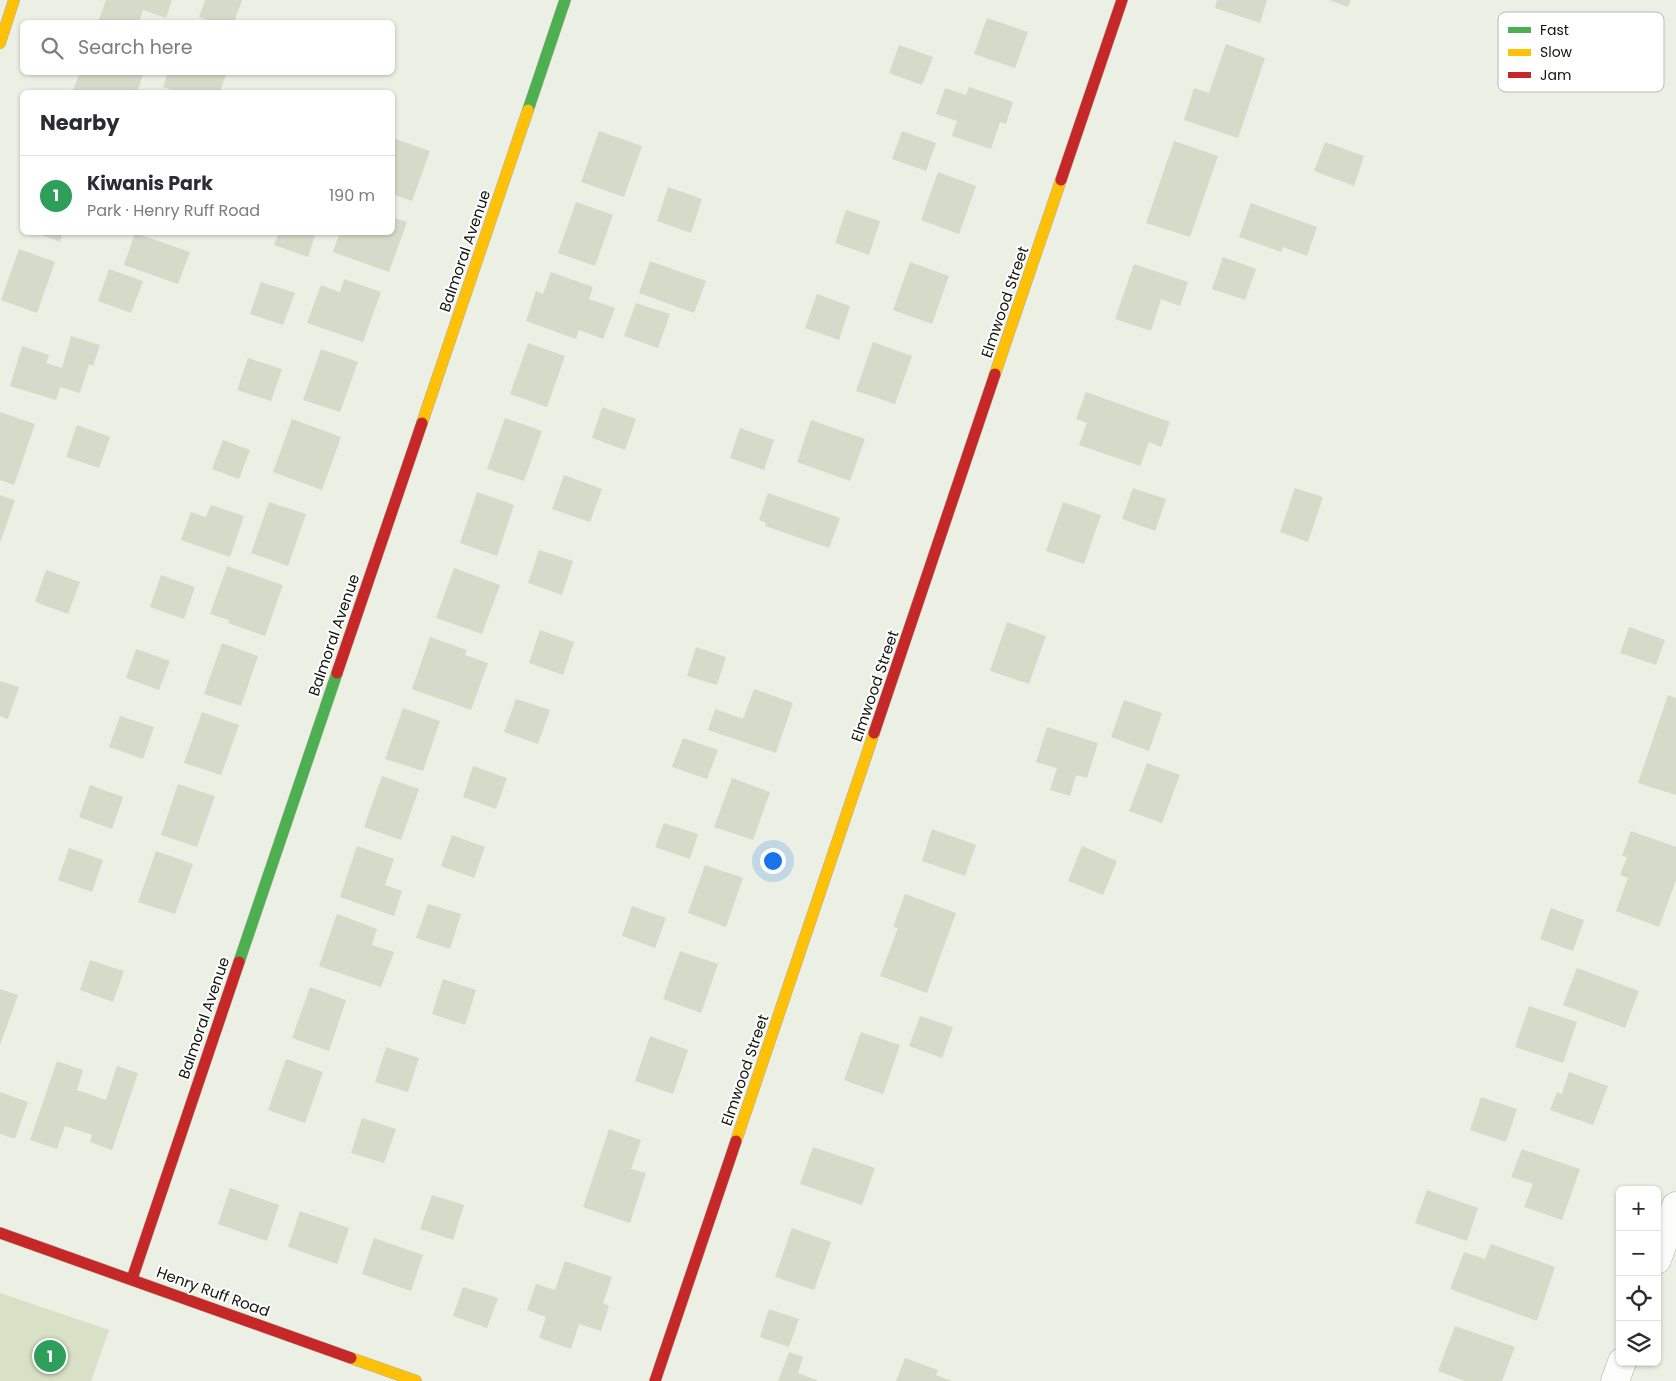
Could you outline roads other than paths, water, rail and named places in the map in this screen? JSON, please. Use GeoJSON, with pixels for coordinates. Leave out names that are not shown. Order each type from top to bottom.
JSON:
{"type":"FeatureCollection","features":[{"type":"Feature","properties":{"kind":"street"},"geometry":{"type":"LineString","coordinates":[[0,43],[14,0]]}},
{"type":"Feature","properties":{"kind":"street","name":"Balmoral Avenue"},"geometry":{"type":"LineString","coordinates":[[132,1279],[566,0]]}},
{"type":"Feature","properties":{"kind":"street","name":"Elmwood Street"},"geometry":{"type":"LineString","coordinates":[[655,1381],[1122,0]]}},
{"type":"Feature","properties":{"kind":"street"},"geometry":{"type":"LineString","coordinates":[[1661,1249],[1676,1206]]}},
{"type":"Feature","properties":{"kind":"street","name":"Henry Ruff Road"},"geometry":{"type":"LineString","coordinates":[[0,1233],[416,1381]]}},
{"type":"Feature","properties":{"kind":"street"},"geometry":{"type":"LineString","coordinates":[[1615,1381],[1621,1366]]}},
{"type":"Feature","properties":{"kind":"place","name":"Kiwanis Park"},"geometry":{"type":"Point","coordinates":[50,1356]}}]}
